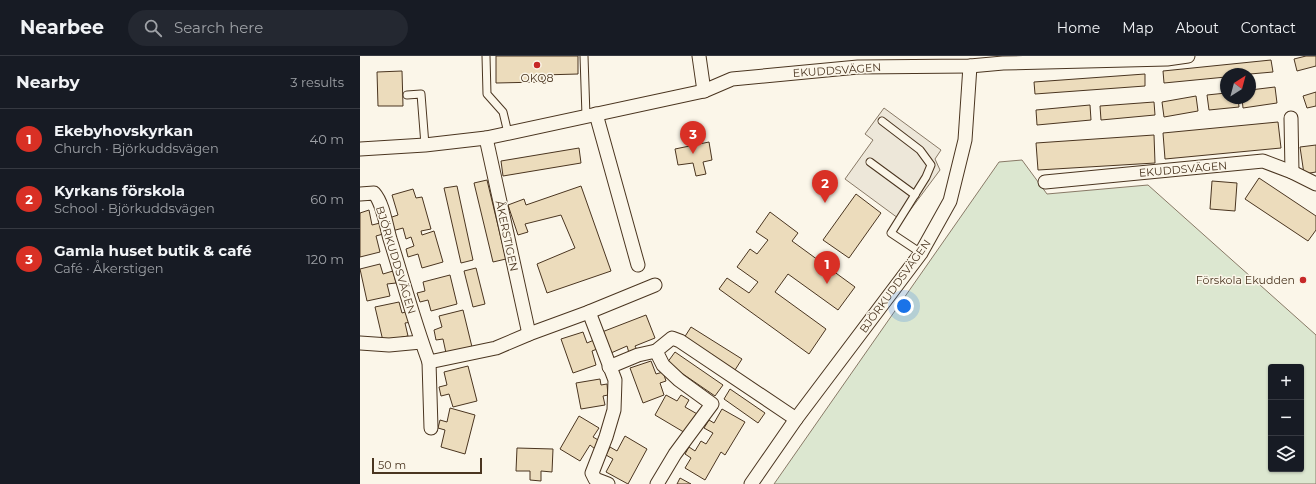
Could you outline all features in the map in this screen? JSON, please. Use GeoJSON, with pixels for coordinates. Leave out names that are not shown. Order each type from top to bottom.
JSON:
{"type":"FeatureCollection","features":[{"type":"Feature","properties":{"kind":"street"},"geometry":{"type":"LineString","coordinates":[[360,149],[425,145],[486,138],[704,91],[699,56]]}},
{"type":"Feature","properties":{"kind":"street","name":"EKUDDSVÄGEN"},"geometry":{"type":"LineString","coordinates":[[704,91],[732,79],[858,67],[970,66],[999,63],[1167,59],[1188,56]]}},
{"type":"Feature","properties":{"kind":"street","name":"BJÖRKUDDSVÄGEN"},"geometry":{"type":"LineString","coordinates":[[751,484],[796,419],[921,253],[950,201],[964,140],[970,66]]}},
{"type":"Feature","properties":{"kind":"street"},"geometry":{"type":"LineString","coordinates":[[591,115],[599,127],[638,265]]}},
{"type":"Feature","properties":{"kind":"street"},"geometry":{"type":"LineString","coordinates":[[1291,118],[1292,172]]}},
{"type":"Feature","properties":{"kind":"street","name":"ÅKERSTIGEN"},"geometry":{"type":"LineString","coordinates":[[486,138],[529,334]]}},
{"type":"Feature","properties":{"kind":"street","name":"EKUDDSVÄGEN"},"geometry":{"type":"LineString","coordinates":[[1045,182],[1263,162],[1292,172],[1316,184]]}},
{"type":"Feature","properties":{"kind":"street","name":"BJÖRKUDDSVÄGEN"},"geometry":{"type":"LineString","coordinates":[[360,194],[374,193],[377,196],[385,218],[421,342],[429,362],[431,428]]}},
{"type":"Feature","properties":{"kind":"street"},"geometry":{"type":"LineString","coordinates":[[429,362],[496,348],[655,285]]}},
{"type":"Feature","properties":{"kind":"street"},"geometry":{"type":"LineString","coordinates":[[589,312],[615,380],[614,410],[606,437],[592,473],[595,479],[608,484]]}},
{"type":"Feature","properties":{"kind":"street"},"geometry":{"type":"LineString","coordinates":[[609,367],[638,355],[656,351],[672,338],[680,341],[796,419]]}},
{"type":"Feature","properties":{"kind":"street"},"geometry":{"type":"LineString","coordinates":[[360,343],[389,345],[421,342]]}},
{"type":"Feature","properties":{"kind":"street"},"geometry":{"type":"LineString","coordinates":[[656,351],[663,365],[712,404],[675,454],[657,484]]}},
{"type":"Feature","properties":{"kind":"lane"},"geometry":{"type":"LineString","coordinates":[[486,56],[487,94],[503,112],[508,133]]}},
{"type":"Feature","properties":{"kind":"lane"},"geometry":{"type":"LineString","coordinates":[[584,56],[591,115]]}},
{"type":"Feature","properties":{"kind":"lane"},"geometry":{"type":"LineString","coordinates":[[407,95],[421,94],[425,145]]}},
{"type":"Feature","properties":{"kind":"lane"},"geometry":{"type":"LineString","coordinates":[[882,121],[920,150],[931,165],[926,177],[891,233],[921,253]]}},
{"type":"Feature","properties":{"kind":"lane"},"geometry":{"type":"LineString","coordinates":[[870,162],[915,194]]}},
{"type":"Feature","properties":{"kind":"green space"},"geometry":{"type":"Polygon","coordinates":[[[1022,160],[1047,194],[1148,185],[1316,335],[1316,484],[774,484],[999,162],[1022,160]]]}},
{"type":"Feature","properties":{"kind":"shaded area"},"geometry":{"type":"Polygon","coordinates":[[[884,108],[941,150],[935,159],[940,170],[902,221],[845,179],[873,140],[865,134],[884,108]]]}},
{"type":"Feature","properties":{"kind":"building","name":"OKQ8"},"geometry":{"type":"Polygon","coordinates":[[[496,56],[578,56],[578,74],[542,75],[542,82],[496,83],[496,56]]]}},
{"type":"Feature","properties":{"kind":"building"},"geometry":{"type":"Polygon","coordinates":[[[1306,56],[1316,56],[1316,66],[1297,71],[1294,59],[1306,56]]]}},
{"type":"Feature","properties":{"kind":"building"},"geometry":{"type":"Polygon","coordinates":[[[1271,60],[1273,72],[1256,73],[1256,68],[1220,68],[1220,78],[1164,83],[1163,71],[1271,60]]]}},
{"type":"Feature","properties":{"kind":"building"},"geometry":{"type":"Polygon","coordinates":[[[402,71],[403,106],[378,106],[377,72],[402,71]]]}},
{"type":"Feature","properties":{"kind":"building"},"geometry":{"type":"Polygon","coordinates":[[[1145,74],[1145,86],[1035,94],[1034,82],[1145,74]]]}},
{"type":"Feature","properties":{"kind":"building"},"geometry":{"type":"Polygon","coordinates":[[[1275,87],[1277,103],[1243,108],[1243,104],[1256,104],[1256,89],[1275,87]]]}},
{"type":"Feature","properties":{"kind":"building"},"geometry":{"type":"Polygon","coordinates":[[[1316,92],[1316,106],[1307,108],[1303,96],[1316,92]]]}},
{"type":"Feature","properties":{"kind":"building"},"geometry":{"type":"Polygon","coordinates":[[[1220,94],[1220,104],[1239,104],[1239,107],[1209,110],[1207,95],[1220,94]]]}},
{"type":"Feature","properties":{"kind":"building"},"geometry":{"type":"Polygon","coordinates":[[[1196,96],[1198,111],[1164,117],[1162,102],[1196,96]]]}},
{"type":"Feature","properties":{"kind":"building"},"geometry":{"type":"Polygon","coordinates":[[[1154,102],[1155,115],[1101,120],[1100,106],[1154,102]]]}},
{"type":"Feature","properties":{"kind":"building"},"geometry":{"type":"Polygon","coordinates":[[[1090,105],[1091,120],[1037,125],[1036,110],[1090,105]]]}},
{"type":"Feature","properties":{"kind":"building"},"geometry":{"type":"Polygon","coordinates":[[[1278,122],[1281,148],[1165,159],[1163,133],[1278,122]]]}},
{"type":"Feature","properties":{"kind":"building"},"geometry":{"type":"Polygon","coordinates":[[[1154,135],[1155,163],[1038,170],[1036,143],[1154,135]]]}},
{"type":"Feature","properties":{"kind":"building"},"geometry":{"type":"Polygon","coordinates":[[[709,142],[712,160],[703,162],[706,174],[696,176],[693,163],[678,165],[675,149],[709,142]]]}},
{"type":"Feature","properties":{"kind":"building"},"geometry":{"type":"Polygon","coordinates":[[[1316,145],[1316,172],[1304,174],[1300,147],[1316,145]]]}},
{"type":"Feature","properties":{"kind":"building"},"geometry":{"type":"Polygon","coordinates":[[[579,148],[581,163],[503,176],[501,161],[579,148]]]}},
{"type":"Feature","properties":{"kind":"building"},"geometry":{"type":"Polygon","coordinates":[[[1259,178],[1316,216],[1316,230],[1308,241],[1245,199],[1259,178]]]}},
{"type":"Feature","properties":{"kind":"building"},"geometry":{"type":"Polygon","coordinates":[[[487,180],[506,259],[493,262],[474,183],[487,180]]]}},
{"type":"Feature","properties":{"kind":"building"},"geometry":{"type":"Polygon","coordinates":[[[1212,181],[1237,183],[1235,211],[1210,209],[1212,181]]]}},
{"type":"Feature","properties":{"kind":"building"},"geometry":{"type":"Polygon","coordinates":[[[457,186],[473,260],[461,263],[444,188],[457,186]]]}},
{"type":"Feature","properties":{"kind":"building"},"geometry":{"type":"Polygon","coordinates":[[[581,186],[611,271],[547,293],[537,264],[575,248],[561,215],[525,224],[528,232],[518,235],[508,205],[524,199],[526,205],[581,186]]]}},
{"type":"Feature","properties":{"kind":"building"},"geometry":{"type":"Polygon","coordinates":[[[413,189],[416,198],[422,197],[431,229],[421,231],[422,235],[434,231],[443,262],[422,268],[418,254],[408,257],[406,249],[414,246],[411,237],[406,239],[403,228],[392,231],[389,218],[398,215],[392,195],[413,189]]]}},
{"type":"Feature","properties":{"kind":"building"},"geometry":{"type":"Polygon","coordinates":[[[856,194],[881,213],[849,258],[823,240],[856,194]]]}},
{"type":"Feature","properties":{"kind":"building"},"geometry":{"type":"Polygon","coordinates":[[[369,210],[372,225],[380,223],[383,234],[376,236],[380,252],[360,257],[360,213],[369,210]]]}},
{"type":"Feature","properties":{"kind":"building"},"geometry":{"type":"Polygon","coordinates":[[[770,212],[798,233],[792,241],[855,287],[838,310],[788,274],[775,292],[826,329],[809,354],[719,289],[727,278],[749,293],[758,282],[737,267],[750,249],[757,254],[768,240],[756,232],[770,212]]]}},
{"type":"Feature","properties":{"kind":"building"},"geometry":{"type":"Polygon","coordinates":[[[380,264],[383,274],[393,271],[396,283],[387,284],[390,296],[367,301],[360,269],[380,264]]]}},
{"type":"Feature","properties":{"kind":"building"},"geometry":{"type":"Polygon","coordinates":[[[476,268],[485,304],[473,307],[464,271],[476,268]]]}},
{"type":"Feature","properties":{"kind":"building"},"geometry":{"type":"Polygon","coordinates":[[[450,275],[457,304],[431,311],[428,300],[420,302],[417,293],[425,291],[423,282],[450,275]]]}},
{"type":"Feature","properties":{"kind":"building"},"geometry":{"type":"Polygon","coordinates":[[[399,302],[402,313],[409,311],[412,322],[405,323],[408,336],[383,341],[375,307],[399,302]]]}},
{"type":"Feature","properties":{"kind":"building"},"geometry":{"type":"Polygon","coordinates":[[[463,310],[472,347],[446,353],[443,339],[436,340],[434,330],[442,327],[439,316],[463,310]]]}},
{"type":"Feature","properties":{"kind":"building"},"geometry":{"type":"Polygon","coordinates":[[[646,315],[655,338],[635,346],[637,350],[629,353],[627,346],[611,353],[602,332],[646,315]]]}},
{"type":"Feature","properties":{"kind":"building"},"geometry":{"type":"Polygon","coordinates":[[[691,327],[742,359],[735,370],[684,338],[691,327]]]}},
{"type":"Feature","properties":{"kind":"building"},"geometry":{"type":"Polygon","coordinates":[[[583,332],[587,343],[594,340],[597,349],[592,351],[596,365],[573,373],[561,339],[583,332]]]}},
{"type":"Feature","properties":{"kind":"building"},"geometry":{"type":"Polygon","coordinates":[[[675,352],[723,385],[715,396],[667,363],[675,352]]]}},
{"type":"Feature","properties":{"kind":"building"},"geometry":{"type":"Polygon","coordinates":[[[651,361],[656,374],[663,372],[666,381],[660,383],[664,395],[643,403],[630,368],[651,361]]]}},
{"type":"Feature","properties":{"kind":"building"},"geometry":{"type":"Polygon","coordinates":[[[468,366],[477,401],[453,407],[449,394],[441,396],[439,387],[447,385],[444,372],[468,366]]]}},
{"type":"Feature","properties":{"kind":"building"},"geometry":{"type":"Polygon","coordinates":[[[600,379],[601,385],[607,384],[608,395],[603,396],[605,405],[581,409],[576,383],[600,379]]]}},
{"type":"Feature","properties":{"kind":"building"},"geometry":{"type":"Polygon","coordinates":[[[730,389],[765,413],[758,423],[724,399],[730,389]]]}},
{"type":"Feature","properties":{"kind":"building"},"geometry":{"type":"Polygon","coordinates":[[[666,395],[677,401],[681,395],[689,400],[685,407],[699,415],[687,434],[655,415],[666,395]]]}},
{"type":"Feature","properties":{"kind":"building"},"geometry":{"type":"Polygon","coordinates":[[[450,408],[475,415],[465,454],[441,447],[445,430],[438,428],[440,420],[447,422],[450,408]]]}},
{"type":"Feature","properties":{"kind":"building"},"geometry":{"type":"Polygon","coordinates":[[[722,409],[745,422],[725,455],[721,452],[705,480],[685,468],[691,458],[685,454],[689,447],[695,451],[701,441],[706,444],[713,433],[704,428],[709,420],[714,423],[722,409]]]}},
{"type":"Feature","properties":{"kind":"building"},"geometry":{"type":"Polygon","coordinates":[[[579,416],[599,428],[593,437],[600,441],[595,449],[590,445],[580,461],[560,449],[579,416]]]}},
{"type":"Feature","properties":{"kind":"building"},"geometry":{"type":"Polygon","coordinates":[[[625,436],[647,449],[628,484],[606,472],[613,459],[606,455],[610,447],[617,451],[625,436]]]}},
{"type":"Feature","properties":{"kind":"building"},"geometry":{"type":"Polygon","coordinates":[[[517,448],[553,449],[552,472],[541,471],[541,481],[530,480],[530,471],[516,471],[517,448]]]}},
{"type":"Feature","properties":{"kind":"building"},"geometry":{"type":"Polygon","coordinates":[[[680,478],[691,484],[677,484],[680,478]]]}},
{"type":"Feature","properties":{"kind":"place","name":"OKQ8"},"geometry":{"type":"Point","coordinates":[537,65]}},
{"type":"Feature","properties":{"kind":"place","name":"Gamla huset butik & café"},"geometry":{"type":"Point","coordinates":[693,154]}},
{"type":"Feature","properties":{"kind":"place","name":"Kyrkans förskola"},"geometry":{"type":"Point","coordinates":[825,203]}},
{"type":"Feature","properties":{"kind":"place","name":"Förskola Ekudden"},"geometry":{"type":"Point","coordinates":[1303,280]}},
{"type":"Feature","properties":{"kind":"place","name":"Ekebyhovskyrkan"},"geometry":{"type":"Point","coordinates":[827,284]}}]}
